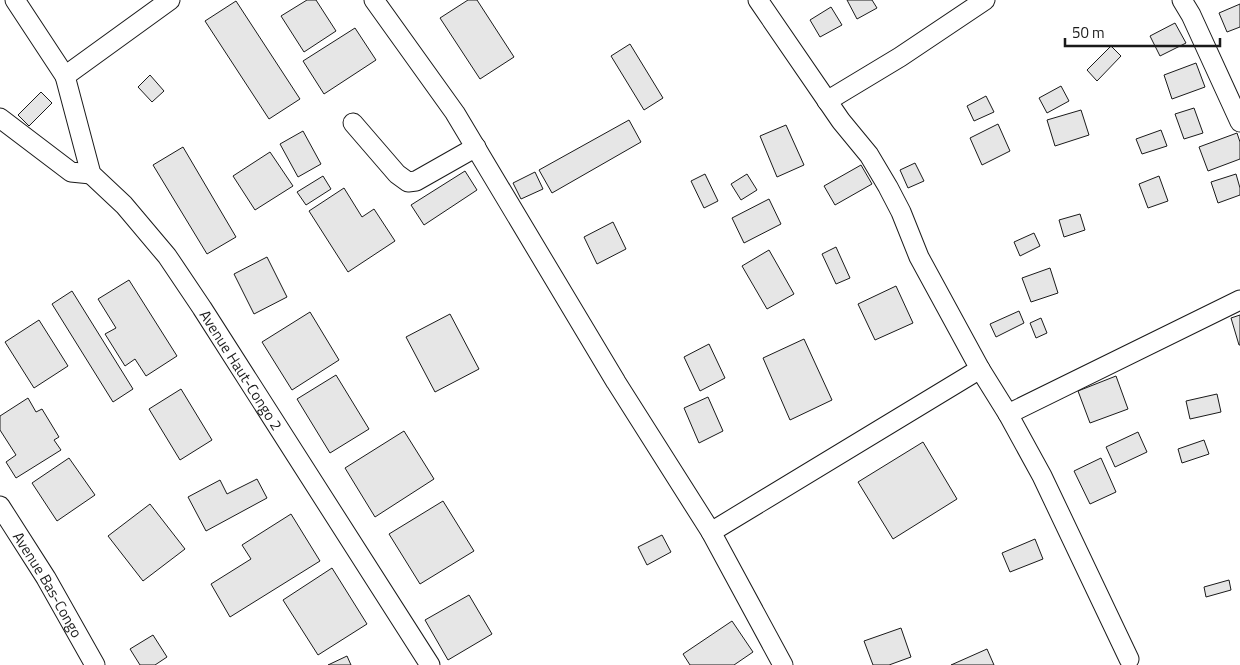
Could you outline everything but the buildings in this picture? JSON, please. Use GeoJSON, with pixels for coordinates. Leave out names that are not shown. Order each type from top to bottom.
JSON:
{"type":"FeatureCollection","features":[{"type":"Feature","properties":{"kind":"street"},"geometry":{"type":"LineString","coordinates":[[0,118],[71,172],[91,174],[65,76],[15,0]]}},
{"type":"Feature","properties":{"kind":"street"},"geometry":{"type":"LineString","coordinates":[[65,76],[170,0]]}},
{"type":"Feature","properties":{"kind":"street"},"geometry":{"type":"LineString","coordinates":[[374,0],[455,113],[476,147],[611,374],[711,532],[784,665]]}},
{"type":"Feature","properties":{"kind":"street"},"geometry":{"type":"LineString","coordinates":[[758,0],[841,121],[869,155],[888,187],[901,212],[919,257],[1046,485],[1129,659]]}},
{"type":"Feature","properties":{"kind":"street"},"geometry":{"type":"LineString","coordinates":[[1182,0],[1191,15],[1240,122]]}},
{"type":"Feature","properties":{"kind":"street"},"geometry":{"type":"LineString","coordinates":[[827,100],[900,57],[978,2]]}},
{"type":"Feature","properties":{"kind":"street"},"geometry":{"type":"LineString","coordinates":[[353,123],[397,174],[408,182],[416,181],[476,147]]}},
{"type":"Feature","properties":{"kind":"street","name":"Avenue Haut-Congo 2"},"geometry":{"type":"LineString","coordinates":[[91,174],[124,205],[167,256],[430,665]]}},
{"type":"Feature","properties":{"kind":"street"},"geometry":{"type":"LineString","coordinates":[[1008,414],[1240,300]]}},
{"type":"Feature","properties":{"kind":"street"},"geometry":{"type":"LineString","coordinates":[[711,532],[980,369]]}},
{"type":"Feature","properties":{"kind":"street","name":"Avenue Bas-Congo"},"geometry":{"type":"LineString","coordinates":[[0,506],[46,578],[95,665]]}}]}
